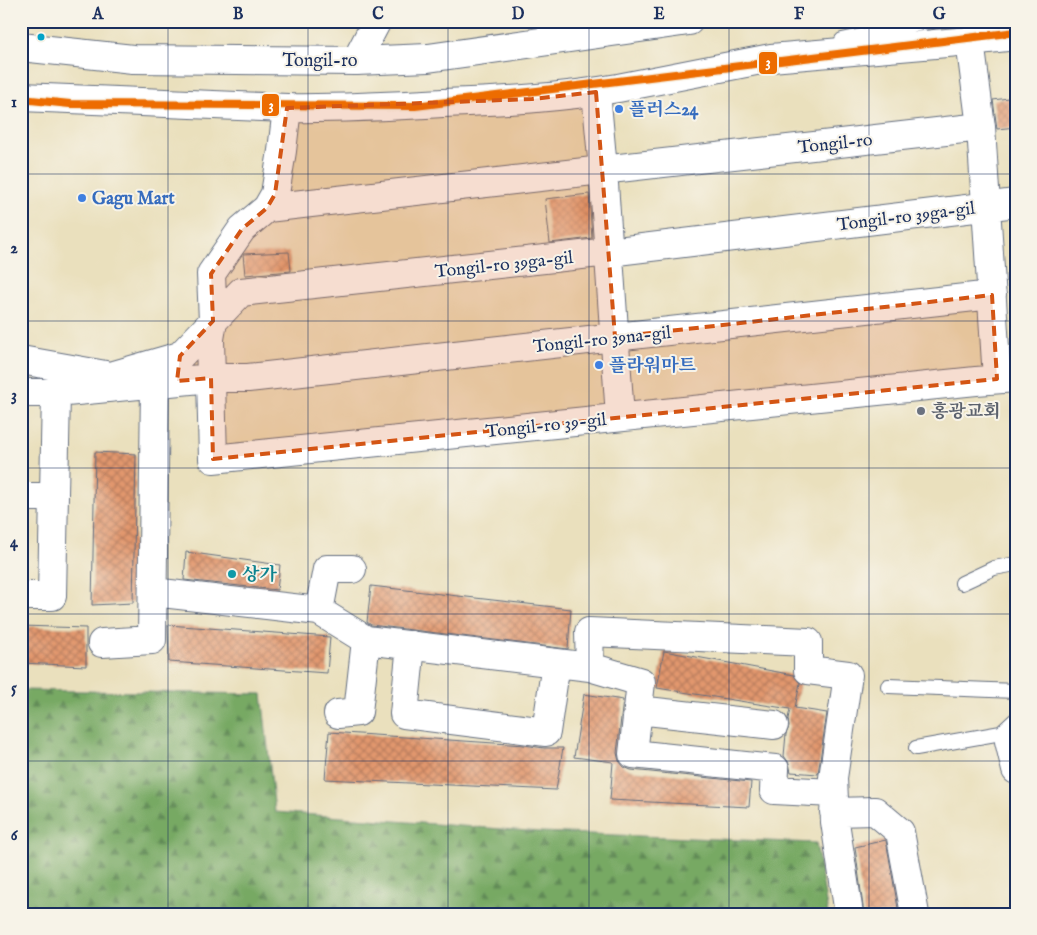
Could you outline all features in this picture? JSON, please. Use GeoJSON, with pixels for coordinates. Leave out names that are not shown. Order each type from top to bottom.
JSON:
{"type":"FeatureCollection","features":[{"type":"Feature","properties":{"kind":"street"},"geometry":{"type":"LineString","coordinates":[[356,61],[377,21]]}},
{"type":"Feature","properties":{"kind":"street","name":"Tongil-ro"},"geometry":{"type":"LineString","coordinates":[[21,48],[133,59],[356,61],[428,58],[617,26],[689,21]]}},
{"type":"Feature","properties":{"kind":"street"},"geometry":{"type":"LineString","coordinates":[[21,97],[331,109],[532,99],[596,92],[771,58],[1016,36]]}},
{"type":"Feature","properties":{"kind":"street"},"geometry":{"type":"LineString","coordinates":[[970,41],[981,127],[992,295],[1006,378]]}},
{"type":"Feature","properties":{"kind":"street"},"geometry":{"type":"LineString","coordinates":[[596,92],[620,417]]}},
{"type":"Feature","properties":{"kind":"street"},"geometry":{"type":"LineString","coordinates":[[213,321],[211,274],[242,229],[267,208],[275,194],[286,108]]}},
{"type":"Feature","properties":{"kind":"street","name":"Tongil-ro"},"geometry":{"type":"LineString","coordinates":[[267,208],[981,127]]}},
{"type":"Feature","properties":{"kind":"street","name":"Tongil-ro 39ga-gil"},"geometry":{"type":"LineString","coordinates":[[171,373],[213,321],[241,292],[609,252],[1016,203]]}},
{"type":"Feature","properties":{"kind":"street","name":"Tongil-ro 39na-gil"},"geometry":{"type":"LineString","coordinates":[[171,373],[211,378],[248,378],[992,295]]}},
{"type":"Feature","properties":{"kind":"street","name":"Tongil-ro 39-gil"},"geometry":{"type":"LineString","coordinates":[[213,321],[210,339],[213,459],[1006,378]]}},
{"type":"Feature","properties":{"kind":"street"},"geometry":{"type":"LineString","coordinates":[[21,360],[111,376],[171,373]]}},
{"type":"Feature","properties":{"kind":"street"},"geometry":{"type":"LineString","coordinates":[[21,393],[56,393],[171,373]]}},
{"type":"Feature","properties":{"kind":"street"},"geometry":{"type":"LineString","coordinates":[[102,643],[152,640],[153,592],[171,373]]}},
{"type":"Feature","properties":{"kind":"street"},"geometry":{"type":"LineString","coordinates":[[21,596],[52,596],[56,393]]}},
{"type":"Feature","properties":{"kind":"street"},"geometry":{"type":"LineString","coordinates":[[21,497],[54,497]]}},
{"type":"Feature","properties":{"kind":"street"},"geometry":{"type":"LineString","coordinates":[[319,611],[327,569],[352,569]]}},
{"type":"Feature","properties":{"kind":"street"},"geometry":{"type":"LineString","coordinates":[[153,592],[319,611],[366,640],[590,666],[641,682],[633,754],[774,769],[774,790],[875,811],[900,832],[914,914]]}},
{"type":"Feature","properties":{"kind":"street"},"geometry":{"type":"LineString","coordinates":[[590,666],[589,632],[808,642],[808,670],[848,675],[833,778],[834,803],[849,914]]}},
{"type":"Feature","properties":{"kind":"street"},"geometry":{"type":"LineString","coordinates":[[338,714],[358,712],[366,640]]}},
{"type":"Feature","properties":{"kind":"street"},"geometry":{"type":"LineString","coordinates":[[411,645],[404,714],[546,732],[556,663]]}},
{"type":"Feature","properties":{"kind":"street"},"geometry":{"type":"LineString","coordinates":[[638,710],[774,724]]}},
{"type":"Feature","properties":{"kind":"street"},"geometry":{"type":"LineString","coordinates":[[1016,735],[1010,741],[1016,770]]}},
{"type":"Feature","properties":{"kind":"lane"},"geometry":{"type":"LineString","coordinates":[[771,58],[827,43],[932,21]]}},
{"type":"Feature","properties":{"kind":"lane"},"geometry":{"type":"LineString","coordinates":[[962,583],[994,568],[1016,564]]}},
{"type":"Feature","properties":{"kind":"lane"},"geometry":{"type":"LineString","coordinates":[[888,686],[1016,691]]}},
{"type":"Feature","properties":{"kind":"lane"},"geometry":{"type":"LineString","coordinates":[[916,748],[1001,733],[1016,719]]}},
{"type":"Feature","properties":{"kind":"highlighted area"},"geometry":{"type":"Polygon","coordinates":[[[596,92],[615,337],[992,295],[997,379],[213,459],[211,378],[177,381],[180,356],[213,321],[211,274],[242,229],[267,208],[275,194],[287,108],[532,99],[596,92]]]}},
{"type":"Feature","properties":{"kind":"green space"},"geometry":{"type":"Polygon","coordinates":[[[21,690],[262,694],[275,812],[541,832],[816,843],[828,914],[21,914],[21,690]]]}},
{"type":"Feature","properties":{"kind":"building"},"geometry":{"type":"Polygon","coordinates":[[[1016,97],[1016,127],[997,129],[993,100],[1016,97]]]}},
{"type":"Feature","properties":{"kind":"building"},"geometry":{"type":"Polygon","coordinates":[[[589,194],[592,238],[550,243],[545,199],[589,194]]]}},
{"type":"Feature","properties":{"kind":"building"},"geometry":{"type":"Polygon","coordinates":[[[289,252],[291,271],[245,275],[243,254],[289,252]]]}},
{"type":"Feature","properties":{"kind":"building"},"geometry":{"type":"Polygon","coordinates":[[[95,452],[136,454],[133,603],[92,605],[95,452]]]}},
{"type":"Feature","properties":{"kind":"building","name":"상가"},"geometry":{"type":"Polygon","coordinates":[[[186,552],[280,565],[277,590],[184,580],[186,552]]]}},
{"type":"Feature","properties":{"kind":"building"},"geometry":{"type":"Polygon","coordinates":[[[371,586],[571,609],[568,649],[371,625],[367,622],[371,586]]]}},
{"type":"Feature","properties":{"kind":"building"},"geometry":{"type":"Polygon","coordinates":[[[168,625],[330,637],[327,673],[169,662],[168,625]]]}},
{"type":"Feature","properties":{"kind":"building"},"geometry":{"type":"Polygon","coordinates":[[[21,626],[86,628],[86,666],[21,663],[21,626]]]}},
{"type":"Feature","properties":{"kind":"building"},"geometry":{"type":"Polygon","coordinates":[[[664,651],[794,675],[800,683],[795,708],[827,713],[818,774],[791,772],[789,763],[784,756],[790,709],[657,688],[664,651]]]}},
{"type":"Feature","properties":{"kind":"building"},"geometry":{"type":"Polygon","coordinates":[[[584,694],[623,700],[617,753],[619,761],[624,767],[631,770],[751,782],[749,807],[610,800],[613,762],[574,757],[584,694]]]}},
{"type":"Feature","properties":{"kind":"building"},"geometry":{"type":"Polygon","coordinates":[[[329,732],[563,748],[556,790],[325,779],[329,732]]]}},
{"type":"Feature","properties":{"kind":"building"},"geometry":{"type":"Polygon","coordinates":[[[886,840],[899,914],[864,914],[855,847],[886,840]]]}},
{"type":"Feature","properties":{"kind":"transit line","name":"3"},"geometry":{"type":"LineString","coordinates":[[21,99],[70,104],[415,106],[1016,32]]}},
{"type":"Feature","properties":{"kind":"place","name":"플러스24"},"geometry":{"type":"Point","coordinates":[619,109]}},
{"type":"Feature","properties":{"kind":"place","name":"Gagu Mart"},"geometry":{"type":"Point","coordinates":[82,198]}},
{"type":"Feature","properties":{"kind":"place","name":"플라워마트"},"geometry":{"type":"Point","coordinates":[599,365]}},
{"type":"Feature","properties":{"kind":"place","name":"홍광교회"},"geometry":{"type":"Point","coordinates":[921,411]}},
{"type":"Feature","properties":{"kind":"place","name":"상가"},"geometry":{"type":"Point","coordinates":[232,574]}}]}
